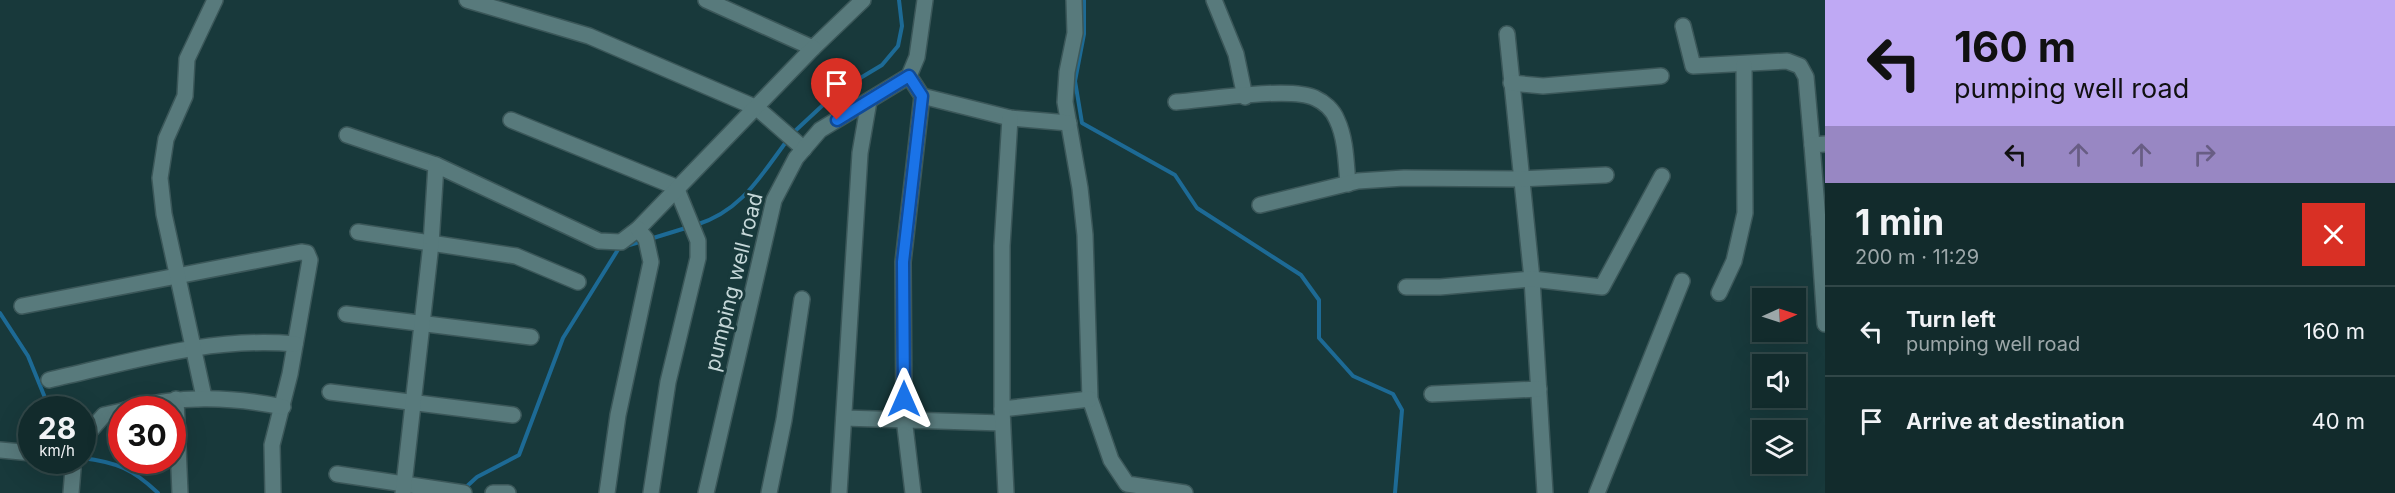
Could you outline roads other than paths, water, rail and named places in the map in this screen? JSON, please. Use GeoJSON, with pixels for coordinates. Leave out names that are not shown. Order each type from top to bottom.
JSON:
{"type":"FeatureCollection","features":[{"type":"Feature","properties":{"kind":"street"},"geometry":{"type":"LineString","coordinates":[[204,397],[195,347],[177,278],[164,214],[160,178],[162,153],[183,105],[190,48],[215,0]]}},
{"type":"Feature","properties":{"kind":"street"},"geometry":{"type":"LineString","coordinates":[[467,0],[589,36],[757,108],[804,149]]}},
{"type":"Feature","properties":{"kind":"street"},"geometry":{"type":"LineString","coordinates":[[706,0],[813,48]]}},
{"type":"Feature","properties":{"kind":"street"},"geometry":{"type":"LineString","coordinates":[[347,135],[436,165],[599,242],[621,243],[642,234],[676,187],[863,0]]}},
{"type":"Feature","properties":{"kind":"street"},"geometry":{"type":"LineString","coordinates":[[913,493],[904,418],[903,262],[922,96],[909,76],[917,57],[925,0]]}},
{"type":"Feature","properties":{"kind":"street"},"geometry":{"type":"LineString","coordinates":[[1074,0],[1075,33],[1067,72],[1065,102],[1080,188],[1085,235],[1090,399],[1110,460],[1124,488],[1185,493]]}},
{"type":"Feature","properties":{"kind":"street"},"geometry":{"type":"LineString","coordinates":[[1214,0],[1236,54],[1245,97]]}},
{"type":"Feature","properties":{"kind":"street"},"geometry":{"type":"LineString","coordinates":[[1683,26],[1693,66],[1786,61],[1800,66],[1806,77],[1818,145],[1825,323]]}},
{"type":"Feature","properties":{"kind":"street"},"geometry":{"type":"LineString","coordinates":[[1507,34],[1532,279],[1545,493]]}},
{"type":"Feature","properties":{"kind":"street"},"geometry":{"type":"LineString","coordinates":[[1719,293],[1734,261],[1745,213],[1744,65]]}},
{"type":"Feature","properties":{"kind":"street","name":"pumping well road"},"geometry":{"type":"LineString","coordinates":[[706,493],[774,200],[804,149],[820,130],[909,76]]}},
{"type":"Feature","properties":{"kind":"street"},"geometry":{"type":"LineString","coordinates":[[1511,83],[1543,86],[1661,76]]}},
{"type":"Feature","properties":{"kind":"street"},"geometry":{"type":"LineString","coordinates":[[1176,102],[1287,94],[1313,97],[1328,106],[1337,118],[1343,138],[1348,184]]}},
{"type":"Feature","properties":{"kind":"street"},"geometry":{"type":"LineString","coordinates":[[922,96],[1010,118],[1069,123]]}},
{"type":"Feature","properties":{"kind":"street"},"geometry":{"type":"LineString","coordinates":[[839,493],[860,153],[869,101]]}},
{"type":"Feature","properties":{"kind":"street"},"geometry":{"type":"LineString","coordinates":[[1006,493],[1002,416],[1002,246],[1010,118]]}},
{"type":"Feature","properties":{"kind":"street"},"geometry":{"type":"LineString","coordinates":[[511,120],[676,187],[690,219],[698,241],[699,258],[668,382],[651,493]]}},
{"type":"Feature","properties":{"kind":"street"},"geometry":{"type":"LineString","coordinates":[[404,490],[431,243],[436,165]]}},
{"type":"Feature","properties":{"kind":"street"},"geometry":{"type":"LineString","coordinates":[[1260,205],[1348,184],[1404,178],[1521,179],[1606,175]]}},
{"type":"Feature","properties":{"kind":"street"},"geometry":{"type":"LineString","coordinates":[[1406,287],[1440,287],[1532,279],[1602,287],[1662,176]]}},
{"type":"Feature","properties":{"kind":"street"},"geometry":{"type":"LineString","coordinates":[[358,232],[516,256],[578,282]]}},
{"type":"Feature","properties":{"kind":"street"},"geometry":{"type":"LineString","coordinates":[[607,493],[618,415],[651,262],[642,234]]}},
{"type":"Feature","properties":{"kind":"street"},"geometry":{"type":"LineString","coordinates":[[22,306],[177,278],[246,262],[301,252],[307,253],[310,260],[296,344],[283,407],[272,445],[273,493]]}},
{"type":"Feature","properties":{"kind":"street"},"geometry":{"type":"LineString","coordinates":[[1597,493],[1682,281]]}},
{"type":"Feature","properties":{"kind":"street"},"geometry":{"type":"LineString","coordinates":[[769,493],[784,420],[802,299]]}},
{"type":"Feature","properties":{"kind":"street"},"geometry":{"type":"LineString","coordinates":[[346,314],[423,321],[531,337]]}},
{"type":"Feature","properties":{"kind":"street"},"geometry":{"type":"LineString","coordinates":[[49,380],[195,347],[258,340],[296,344]]}},
{"type":"Feature","properties":{"kind":"street"},"geometry":{"type":"LineString","coordinates":[[1432,394],[1539,389]]}},
{"type":"Feature","properties":{"kind":"street"},"geometry":{"type":"LineString","coordinates":[[330,392],[513,415]]}},
{"type":"Feature","properties":{"kind":"street"},"geometry":{"type":"LineString","coordinates":[[186,398],[240,399],[283,407]]}},
{"type":"Feature","properties":{"kind":"street"},"geometry":{"type":"LineString","coordinates":[[843,417],[1002,416],[1090,399]]}},
{"type":"Feature","properties":{"kind":"street"},"geometry":{"type":"LineString","coordinates":[[96,424],[108,414]]}},
{"type":"Feature","properties":{"kind":"street"},"geometry":{"type":"LineString","coordinates":[[0,450],[18,452]]}},
{"type":"Feature","properties":{"kind":"street"},"geometry":{"type":"LineString","coordinates":[[71,493],[73,474]]}},
{"type":"Feature","properties":{"kind":"street"},"geometry":{"type":"LineString","coordinates":[[179,474],[180,493]]}},
{"type":"Feature","properties":{"kind":"street"},"geometry":{"type":"LineString","coordinates":[[337,474],[404,490],[460,492]]}},
{"type":"Feature","properties":{"kind":"street"},"geometry":{"type":"LineString","coordinates":[[492,493],[508,493]]}},
{"type":"Feature","properties":{"kind":"waterway"},"geometry":{"type":"LineString","coordinates":[[795,131],[837,92],[882,65],[898,46],[902,26],[899,0]]}},
{"type":"Feature","properties":{"kind":"waterway"},"geometry":{"type":"LineString","coordinates":[[1084,0],[1084,34],[1075,81],[1082,123],[1175,175],[1197,208],[1301,275],[1319,300],[1319,338],[1353,376],[1393,394],[1402,410],[1395,493]]}},
{"type":"Feature","properties":{"kind":"waterway"},"geometry":{"type":"LineString","coordinates":[[696,225],[712,219],[737,202],[758,180],[786,142]]}},
{"type":"Feature","properties":{"kind":"waterway"},"geometry":{"type":"LineString","coordinates":[[650,239],[689,227]]}},
{"type":"Feature","properties":{"kind":"waterway"},"geometry":{"type":"LineString","coordinates":[[465,488],[477,477],[519,455],[563,338],[619,248],[643,241]]}},
{"type":"Feature","properties":{"kind":"waterway"},"geometry":{"type":"LineString","coordinates":[[0,313],[28,356],[44,396]]}},
{"type":"Feature","properties":{"kind":"waterway"},"geometry":{"type":"LineString","coordinates":[[96,460],[132,472],[158,493]]}}]}
